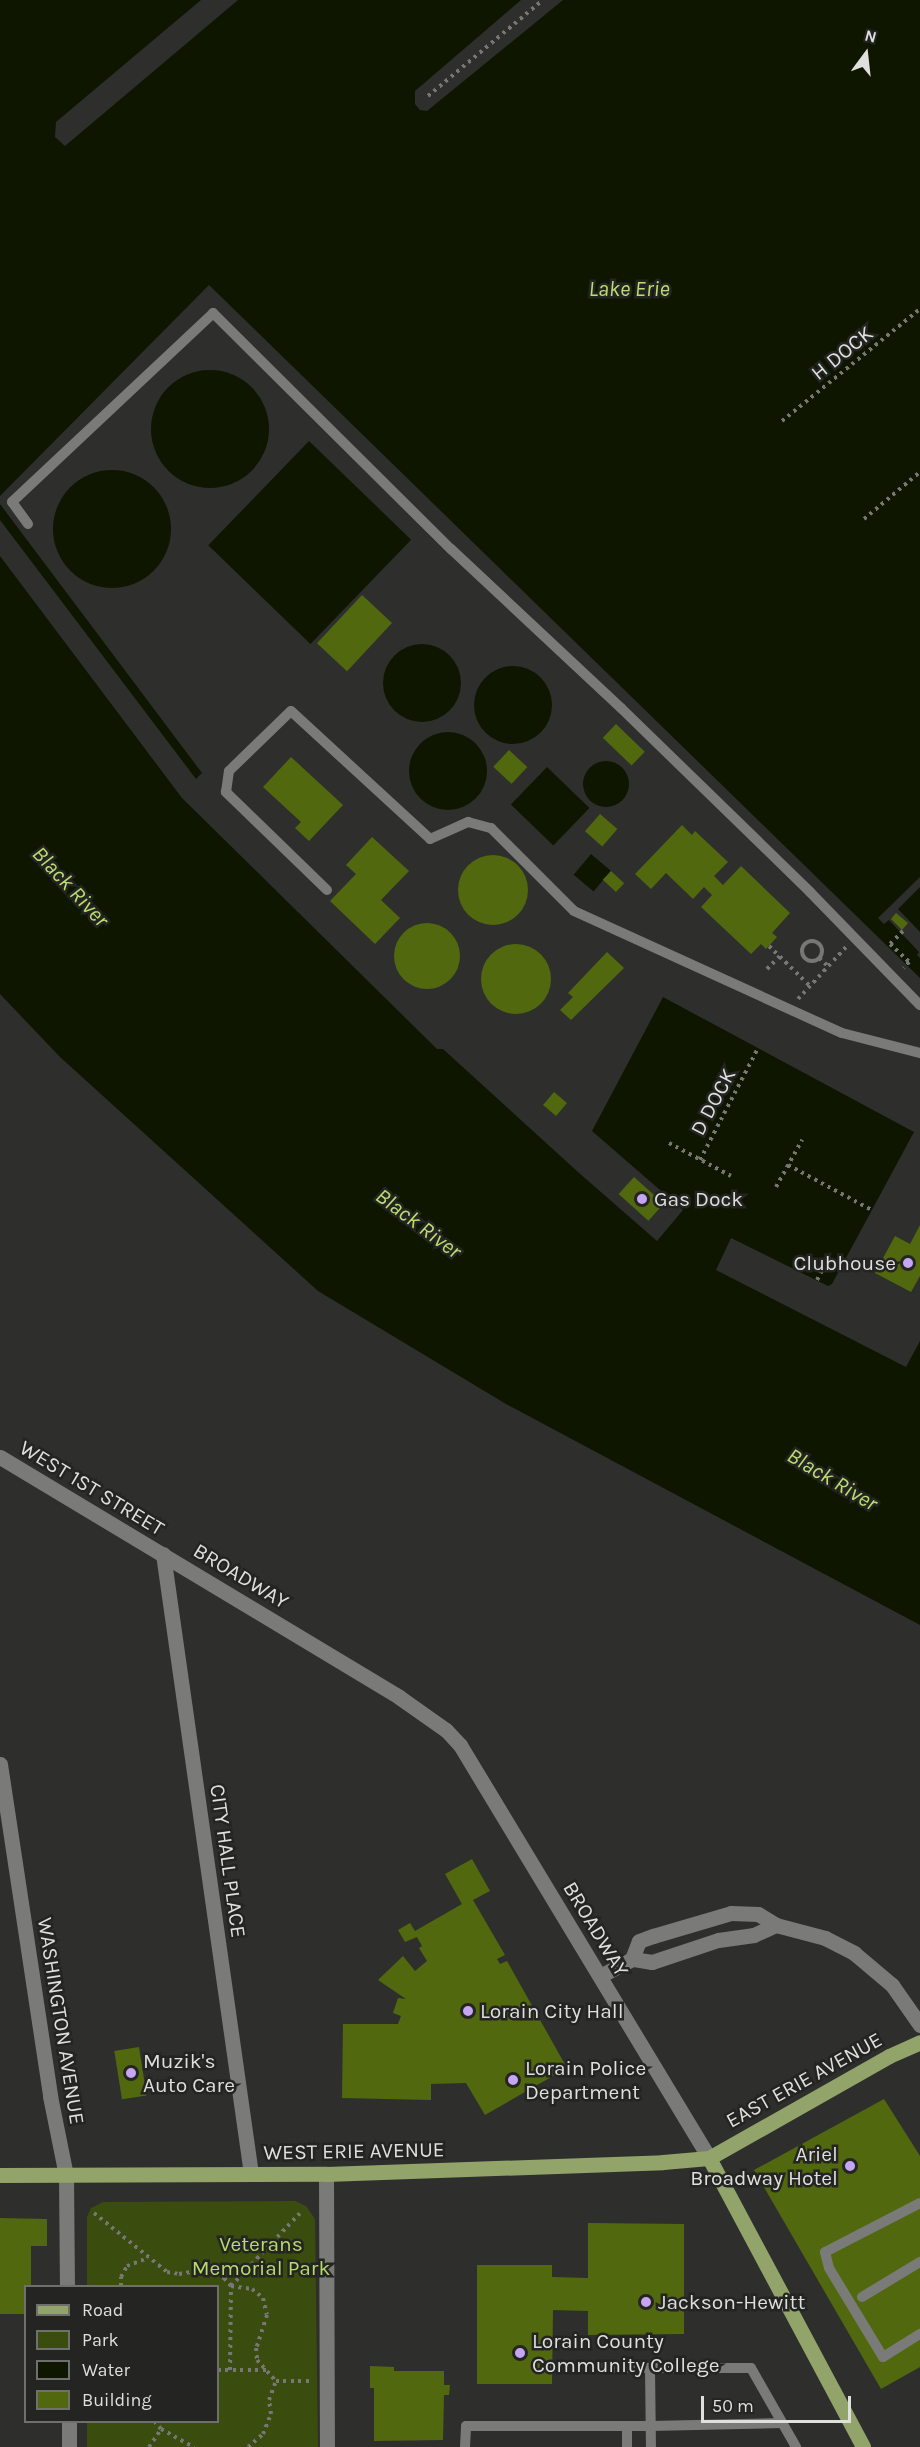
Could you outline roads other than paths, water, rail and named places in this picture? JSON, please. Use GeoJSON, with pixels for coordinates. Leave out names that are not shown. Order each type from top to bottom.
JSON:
{"type":"FeatureCollection","features":[{"type":"Feature","properties":{"kind":"main road","name":"EAST ERIE AVENUE"},"geometry":{"type":"LineString","coordinates":[[709,2158],[809,2100],[920,2042]]}},
{"type":"Feature","properties":{"kind":"main road","name":"WEST ERIE AVENUE"},"geometry":{"type":"LineString","coordinates":[[0,2175],[326,2174],[663,2162],[709,2158]]}},
{"type":"Feature","properties":{"kind":"main road","name":"BROADWAY"},"geometry":{"type":"LineString","coordinates":[[709,2158],[863,2447]]}},
{"type":"Feature","properties":{"kind":"street","name":"WEST 1ST STREET"},"geometry":{"type":"LineString","coordinates":[[0,1457],[163,1554]]}},
{"type":"Feature","properties":{"kind":"street","name":"BROADWAY"},"geometry":{"type":"LineString","coordinates":[[163,1554],[399,1697],[446,1730],[460,1745],[709,2158]]}},
{"type":"Feature","properties":{"kind":"street","name":"CITY HALL PLACE"},"geometry":{"type":"LineString","coordinates":[[163,1554],[251,2174]]}},
{"type":"Feature","properties":{"kind":"street","name":"WASHINGTON AVENUE"},"geometry":{"type":"LineString","coordinates":[[0,1764],[2,1796],[50,2096],[66,2175],[67,2285]]}},
{"type":"Feature","properties":{"kind":"street"},"geometry":{"type":"LineString","coordinates":[[632,1959],[639,1941],[731,1913],[758,1914],[776,1925],[825,1938],[854,1953],[892,1985],[920,2025]]}},
{"type":"Feature","properties":{"kind":"street"},"geometry":{"type":"LineString","coordinates":[[600,1976],[632,1959],[652,1962],[718,1940],[754,1935],[776,1925]]}},
{"type":"Feature","properties":{"kind":"street"},"geometry":{"type":"LineString","coordinates":[[326,2174],[327,2447]]}},
{"type":"Feature","properties":{"kind":"street"},"geometry":{"type":"LineString","coordinates":[[69,2423],[69,2447]]}},
{"type":"Feature","properties":{"kind":"lane"},"geometry":{"type":"LineString","coordinates":[[28,524],[12,502],[213,314],[451,549],[621,708],[855,937],[920,1005]]}},
{"type":"Feature","properties":{"kind":"lane"},"geometry":{"type":"LineString","coordinates":[[327,890],[226,792],[229,771],[291,711],[430,839],[468,822],[491,828],[574,911],[842,1033],[920,1053]]}},
{"type":"Feature","properties":{"kind":"lane"},"geometry":{"type":"LineString","coordinates":[[920,2203],[825,2252],[829,2268],[883,2357],[920,2334]]}},
{"type":"Feature","properties":{"kind":"lane"},"geometry":{"type":"LineString","coordinates":[[862,2297],[920,2262]]}},
{"type":"Feature","properties":{"kind":"lane"},"geometry":{"type":"LineString","coordinates":[[601,2368],[751,2368],[796,2447]]}},
{"type":"Feature","properties":{"kind":"lane"},"geometry":{"type":"LineString","coordinates":[[650,2368],[651,2447]]}},
{"type":"Feature","properties":{"kind":"lane"},"geometry":{"type":"LineString","coordinates":[[465,2447],[466,2426],[627,2427],[783,2423]]}},
{"type":"Feature","properties":{"kind":"lane"},"geometry":{"type":"LineString","coordinates":[[627,2427],[627,2447]]}},
{"type":"Feature","properties":{"kind":"water","name":"Lake Erie"},"geometry":{"type":"Polygon","coordinates":[[[0,0],[920,0],[920,978],[209,285],[0,496],[0,0]]]}},
{"type":"Feature","properties":{"kind":"water"},"geometry":{"type":"Polygon","coordinates":[[[210,370],[233,374],[252,387],[265,406],[269,429],[265,452],[252,471],[233,484],[210,488],[187,484],[168,471],[155,452],[151,429],[155,406],[168,387],[187,374],[210,370]]]}},
{"type":"Feature","properties":{"kind":"water"},"geometry":{"type":"Polygon","coordinates":[[[309,441],[411,540],[310,644],[208,545],[309,441]]]}},
{"type":"Feature","properties":{"kind":"water"},"geometry":{"type":"Polygon","coordinates":[[[112,470],[135,474],[154,487],[167,506],[171,529],[167,552],[154,571],[135,584],[112,588],[89,584],[70,571],[57,552],[53,529],[57,506],[70,487],[89,474],[112,470]]]}},
{"type":"Feature","properties":{"kind":"water"},"geometry":{"type":"Polygon","coordinates":[[[0,504],[202,773],[196,779],[0,520],[0,504]]]}},
{"type":"Feature","properties":{"kind":"water","name":"Black River"},"geometry":{"type":"Polygon","coordinates":[[[0,556],[182,798],[437,1049],[443,1049],[657,1241],[683,1210],[592,1131],[663,997],[914,1132],[832,1284],[828,1286],[731,1238],[716,1270],[906,1367],[920,1341],[920,1625],[506,1404],[318,1291],[60,1057],[0,994],[0,556]]]}},
{"type":"Feature","properties":{"kind":"water"},"geometry":{"type":"Polygon","coordinates":[[[414,644],[430,644],[444,650],[455,661],[461,675],[461,691],[455,705],[444,716],[430,722],[414,722],[400,716],[389,705],[383,691],[383,675],[389,661],[400,650],[414,644]]]}},
{"type":"Feature","properties":{"kind":"water"},"geometry":{"type":"Polygon","coordinates":[[[505,666],[521,666],[535,672],[546,683],[552,697],[552,713],[546,727],[535,738],[521,744],[505,744],[491,738],[480,727],[474,713],[474,697],[480,683],[491,672],[505,666]]]}},
{"type":"Feature","properties":{"kind":"water"},"geometry":{"type":"Polygon","coordinates":[[[440,732],[456,732],[470,738],[481,749],[487,763],[487,779],[481,793],[470,804],[456,810],[440,810],[426,804],[415,793],[409,779],[409,763],[415,749],[426,738],[440,732]]]}},
{"type":"Feature","properties":{"kind":"water"},"geometry":{"type":"Polygon","coordinates":[[[606,761],[622,768],[629,784],[622,800],[606,807],[590,800],[583,784],[590,768],[606,761]]]}},
{"type":"Feature","properties":{"kind":"water"},"geometry":{"type":"Polygon","coordinates":[[[547,767],[589,808],[553,845],[511,804],[547,767]]]}},
{"type":"Feature","properties":{"kind":"water"},"geometry":{"type":"Polygon","coordinates":[[[591,854],[611,871],[594,891],[574,875],[591,854]]]}},
{"type":"Feature","properties":{"kind":"place","name":"Gas Dock"},"geometry":{"type":"Point","coordinates":[642,1199]}},
{"type":"Feature","properties":{"kind":"place","name":"Clubhouse"},"geometry":{"type":"Point","coordinates":[908,1263]}},
{"type":"Feature","properties":{"kind":"place","name":"Lorain City Hall"},"geometry":{"type":"Point","coordinates":[468,2011]}},
{"type":"Feature","properties":{"kind":"place","name":"Muzik's Auto Care"},"geometry":{"type":"Point","coordinates":[131,2073]}},
{"type":"Feature","properties":{"kind":"place","name":"Lorain Police Department"},"geometry":{"type":"Point","coordinates":[513,2080]}},
{"type":"Feature","properties":{"kind":"place","name":"Ariel Broadway Hotel"},"geometry":{"type":"Point","coordinates":[850,2166]}},
{"type":"Feature","properties":{"kind":"place","name":"Jackson-Hewitt"},"geometry":{"type":"Point","coordinates":[646,2302]}},
{"type":"Feature","properties":{"kind":"place","name":"Lorain County Community College"},"geometry":{"type":"Point","coordinates":[520,2353]}},
{"type":"Feature","properties":{"kind":"park label","name":"Veterans Memorial Park"},"geometry":{"type":"Point","coordinates":[261,2256]}}]}
